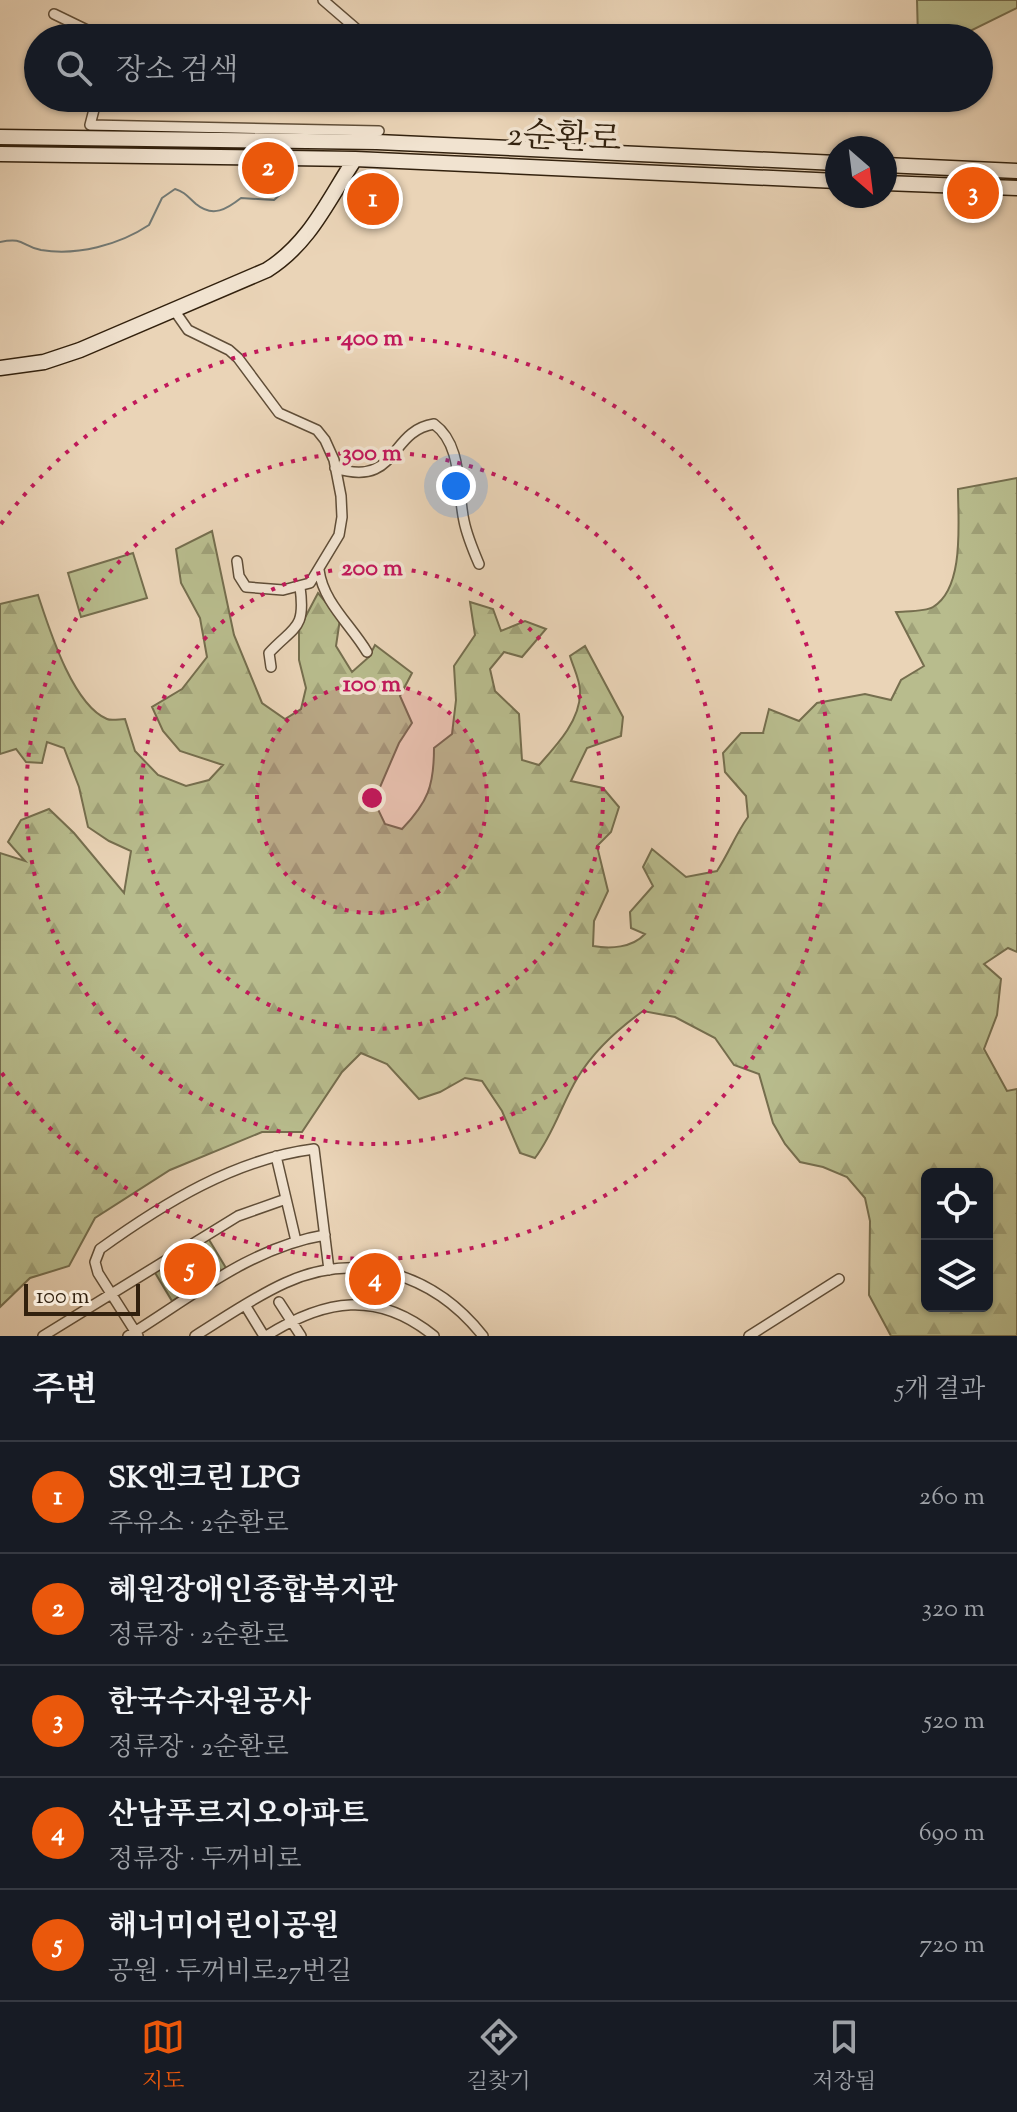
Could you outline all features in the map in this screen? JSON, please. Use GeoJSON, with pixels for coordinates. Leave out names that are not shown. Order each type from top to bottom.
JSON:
{"type":"FeatureCollection","features":[{"type":"Feature","properties":{"kind":"street"},"geometry":{"type":"LineString","coordinates":[[323,0],[351,24]]}},
{"type":"Feature","properties":{"kind":"street"},"geometry":{"type":"LineString","coordinates":[[54,14],[75,24]]}},
{"type":"Feature","properties":{"kind":"street"},"geometry":{"type":"LineString","coordinates":[[93,112],[90,125],[379,131]]}},
{"type":"Feature","properties":{"kind":"street","name":"2순환로"},"geometry":{"type":"LineString","coordinates":[[0,137],[377,142],[825,162]]}},
{"type":"Feature","properties":{"kind":"street","name":"2순환로"},"geometry":{"type":"LineString","coordinates":[[0,154],[355,159],[825,180]]}},
{"type":"Feature","properties":{"kind":"street"},"geometry":{"type":"LineString","coordinates":[[0,368],[58,358],[257,275],[285,257],[305,237],[329,206],[355,159]]}},
{"type":"Feature","properties":{"kind":"street"},"geometry":{"type":"LineString","coordinates":[[897,166],[1017,171]]}},
{"type":"Feature","properties":{"kind":"street"},"geometry":{"type":"LineString","coordinates":[[897,183],[1017,188]]}},
{"type":"Feature","properties":{"kind":"street"},"geometry":{"type":"LineString","coordinates":[[174,310],[188,330],[229,350],[238,358],[279,413],[317,430],[325,440],[335,468],[341,496],[339,535],[310,583],[283,590],[246,587],[239,576],[237,561]]}},
{"type":"Feature","properties":{"kind":"street"},"geometry":{"type":"LineString","coordinates":[[335,468],[365,473],[377,470],[414,433],[434,424],[452,449],[457,465],[463,520],[479,564]]}},
{"type":"Feature","properties":{"kind":"street"},"geometry":{"type":"LineString","coordinates":[[319,570],[327,596],[367,652]]}},
{"type":"Feature","properties":{"kind":"street"},"geometry":{"type":"LineString","coordinates":[[271,667],[269,653],[288,637],[300,616],[300,587]]}},
{"type":"Feature","properties":{"kind":"street"},"geometry":{"type":"LineString","coordinates":[[325,1235],[296,1241],[257,1256],[133,1335],[98,1273],[95,1262],[100,1249],[209,1181],[276,1156],[314,1149],[325,1235],[329,1270]]}},
{"type":"Feature","properties":{"kind":"street"},"geometry":{"type":"LineString","coordinates":[[276,1156],[296,1241]]}},
{"type":"Feature","properties":{"kind":"street"},"geometry":{"type":"LineString","coordinates":[[43,1336],[238,1216],[286,1199]]}},
{"type":"Feature","properties":{"kind":"street"},"geometry":{"type":"LineString","coordinates":[[195,1336],[287,1282],[329,1270],[374,1269],[425,1284],[448,1300],[477,1334]]}},
{"type":"Feature","properties":{"kind":"street"},"geometry":{"type":"LineString","coordinates":[[749,1336],[839,1279]]}},
{"type":"Feature","properties":{"kind":"street"},"geometry":{"type":"LineString","coordinates":[[279,1302],[301,1336]]}},
{"type":"Feature","properties":{"kind":"street"},"geometry":{"type":"LineString","coordinates":[[245,1305],[265,1336],[310,1313],[339,1305],[374,1306],[406,1317],[434,1336]]}},
{"type":"Feature","properties":{"kind":"green space"},"geometry":{"type":"Polygon","coordinates":[[[917,0],[1017,0],[1017,8],[984,24],[918,24],[917,0]]]}},
{"type":"Feature","properties":{"kind":"green space"},"geometry":{"type":"Polygon","coordinates":[[[1017,478],[1017,952],[1008,948],[984,964],[1001,979],[997,1015],[984,1049],[1007,1091],[1017,1089],[1017,1336],[891,1336],[869,1295],[870,1221],[865,1198],[847,1177],[800,1162],[773,1123],[759,1074],[734,1065],[715,1038],[675,1017],[643,1011],[592,1057],[572,1087],[535,1158],[520,1153],[502,1111],[482,1081],[465,1078],[419,1099],[387,1064],[361,1053],[342,1072],[302,1132],[262,1132],[170,1170],[95,1218],[69,1266],[30,1278],[0,1307],[0,853],[25,861],[8,842],[21,820],[49,809],[74,833],[124,893],[131,851],[88,827],[79,787],[64,748],[47,742],[42,763],[26,762],[16,749],[0,754],[0,604],[38,595],[64,664],[94,711],[109,720],[125,719],[135,751],[158,775],[186,786],[209,780],[223,765],[180,751],[163,731],[152,707],[182,689],[207,657],[200,618],[181,583],[176,549],[212,531],[234,635],[262,703],[285,719],[301,709],[306,688],[299,660],[299,629],[318,593],[340,619],[336,646],[352,672],[369,657],[375,645],[412,673],[400,696],[412,723],[399,743],[374,801],[385,824],[402,829],[428,793],[434,748],[452,734],[456,700],[454,666],[475,635],[470,602],[493,609],[501,631],[525,621],[546,629],[522,657],[504,652],[490,669],[495,691],[519,714],[522,760],[539,765],[572,723],[580,689],[570,656],[585,646],[623,717],[621,736],[587,748],[571,781],[603,788],[619,807],[611,832],[597,846],[608,891],[594,921],[593,946],[620,946],[634,942],[645,934],[631,928],[630,912],[653,886],[643,867],[652,849],[686,877],[717,871],[748,817],[746,796],[725,772],[723,753],[741,733],[763,733],[769,709],[799,721],[817,703],[865,694],[891,700],[901,680],[924,666],[896,612],[930,609],[943,598],[955,570],[959,535],[958,489],[1017,478]]]}},
{"type":"Feature","properties":{"kind":"green space"},"geometry":{"type":"Polygon","coordinates":[[[133,553],[147,598],[81,617],[68,573],[133,553]]]}},
{"type":"Feature","properties":{"kind":"green space"},"geometry":{"type":"Polygon","coordinates":[[[208,1238],[226,1268],[172,1301],[154,1271],[208,1238]]]}},
{"type":"Feature","properties":{"kind":"waterway"},"geometry":{"type":"LineString","coordinates":[[0,242],[19,241],[41,250],[55,251],[83,250],[111,243],[149,225],[162,198],[175,189],[208,211],[225,208],[241,198],[274,200],[281,194]]}},
{"type":"Feature","properties":{"kind":"place","name":"혜원장애인종합복지관"},"geometry":{"type":"Point","coordinates":[268,168]}},
{"type":"Feature","properties":{"kind":"place","name":"한국수자원공사"},"geometry":{"type":"Point","coordinates":[973,193]}},
{"type":"Feature","properties":{"kind":"place","name":"SK엔크린 LPG"},"geometry":{"type":"Point","coordinates":[373,199]}},
{"type":"Feature","properties":{"kind":"place","name":"해너미어린이공원"},"geometry":{"type":"Point","coordinates":[190,1269]}},
{"type":"Feature","properties":{"kind":"place","name":"산남푸르지오아파트"},"geometry":{"type":"Point","coordinates":[375,1279]}}]}
